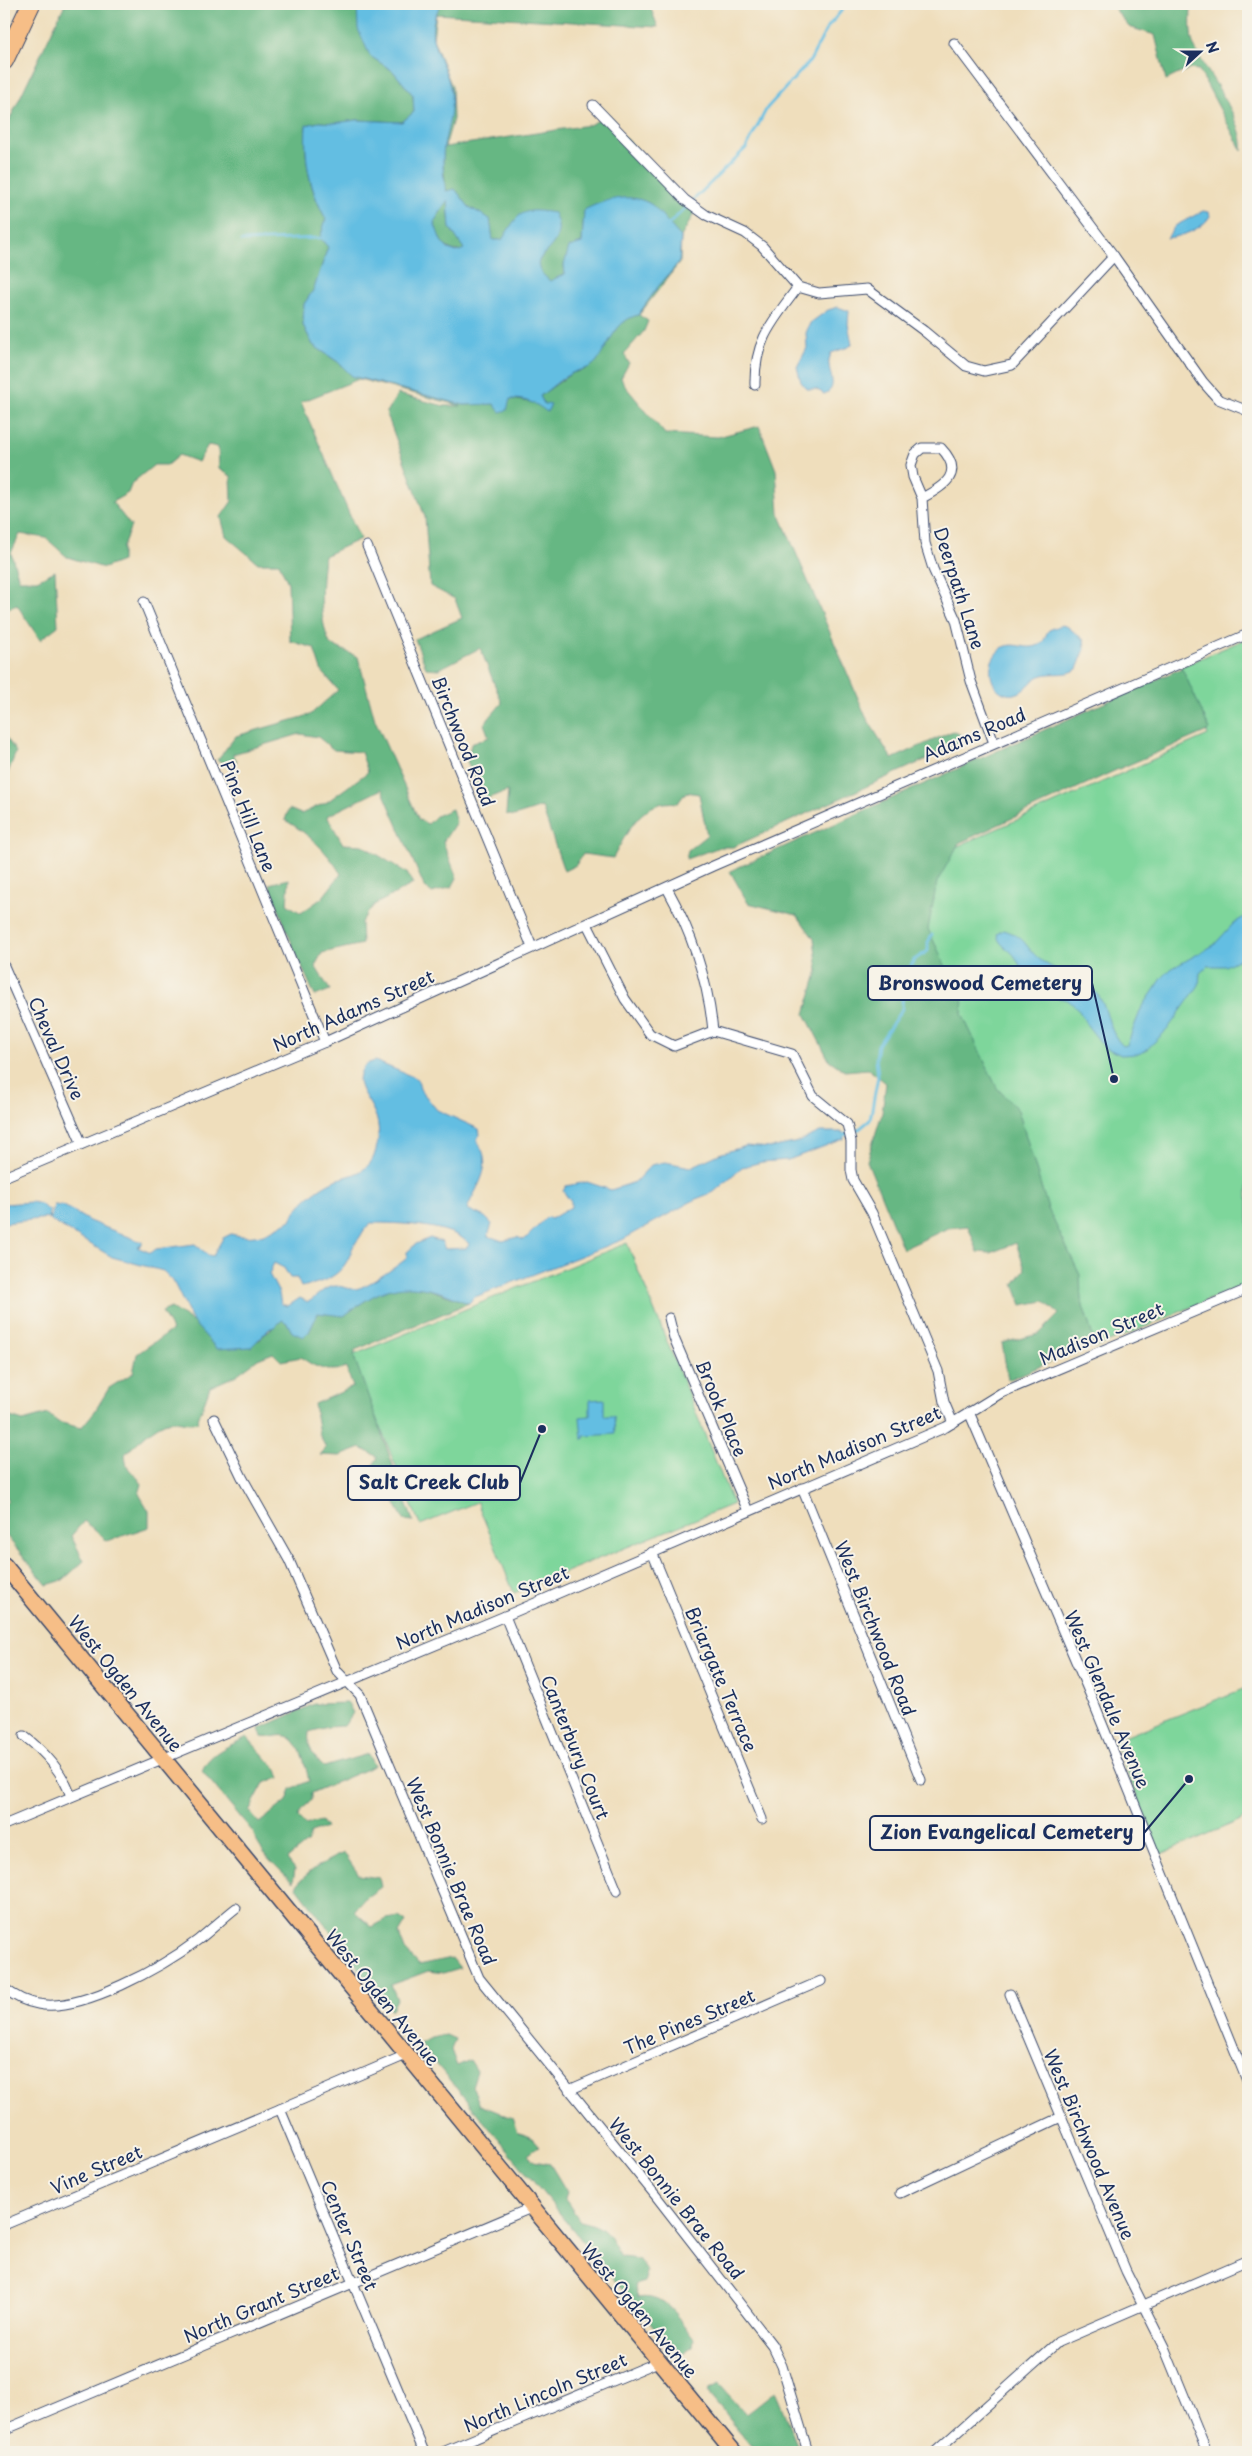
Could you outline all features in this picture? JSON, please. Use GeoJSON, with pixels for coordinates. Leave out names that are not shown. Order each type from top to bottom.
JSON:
{"type":"FeatureCollection","features":[{"type":"Feature","properties":{"kind":"highway"},"geometry":{"type":"LineString","coordinates":[[4,61],[31,4]]}},
{"type":"Feature","properties":{"kind":"main road","name":"West Ogden Avenue"},"geometry":{"type":"LineString","coordinates":[[4,1564],[531,2208],[734,2452]]}},
{"type":"Feature","properties":{"kind":"street"},"geometry":{"type":"LineString","coordinates":[[954,43],[1114,256],[1203,382],[1218,398],[1248,411]]}},
{"type":"Feature","properties":{"kind":"street"},"geometry":{"type":"LineString","coordinates":[[593,104],[688,202],[706,215],[745,233],[762,246],[798,287],[818,293],[867,289],[924,331],[966,366],[984,372],[1012,365],[1114,256]]}},
{"type":"Feature","properties":{"kind":"street"},"geometry":{"type":"LineString","coordinates":[[755,385],[755,364],[764,335],[798,287]]}},
{"type":"Feature","properties":{"kind":"street","name":"Deerpath Lane"},"geometry":{"type":"LineString","coordinates":[[922,498],[946,484],[950,475],[952,465],[950,457],[941,448],[922,448],[915,454],[910,465],[912,477],[922,498],[925,543],[933,569],[956,620],[971,681],[994,743]]}},
{"type":"Feature","properties":{"kind":"street","name":"Birchwood Road"},"geometry":{"type":"LineString","coordinates":[[366,546],[532,947]]}},
{"type":"Feature","properties":{"kind":"street","name":"Pine Hill Lane"},"geometry":{"type":"LineString","coordinates":[[144,602],[325,1042]]}},
{"type":"Feature","properties":{"kind":"street","name":"Adams Road"},"geometry":{"type":"LineString","coordinates":[[713,866],[1248,634]]}},
{"type":"Feature","properties":{"kind":"street","name":"North Adams Street"},"geometry":{"type":"LineString","coordinates":[[4,1176],[325,1042],[713,866]]}},
{"type":"Feature","properties":{"kind":"street"},"geometry":{"type":"LineString","coordinates":[[667,888],[693,942],[709,995],[713,1031]]}},
{"type":"Feature","properties":{"kind":"street"},"geometry":{"type":"LineString","coordinates":[[587,924],[625,999],[650,1034],[674,1046],[713,1031],[792,1054],[813,1096],[847,1124],[851,1141],[853,1180],[872,1213],[938,1371],[944,1402],[953,1423]]}},
{"type":"Feature","properties":{"kind":"street","name":"Cheval Drive"},"geometry":{"type":"LineString","coordinates":[[4,966],[82,1144]]}},
{"type":"Feature","properties":{"kind":"street","name":"Madison Street"},"geometry":{"type":"LineString","coordinates":[[969,1412],[984,1401],[1016,1386],[1248,1289]]}},
{"type":"Feature","properties":{"kind":"street","name":"Brook Place"},"geometry":{"type":"LineString","coordinates":[[669,1318],[674,1338],[748,1511]]}},
{"type":"Feature","properties":{"kind":"street","name":"North Madison Street"},"geometry":{"type":"LineString","coordinates":[[4,1824],[505,1616],[953,1423],[969,1412]]}},
{"type":"Feature","properties":{"kind":"street","name":"West Glendale Avenue"},"geometry":{"type":"LineString","coordinates":[[969,1412],[1090,1694],[1248,2083]]}},
{"type":"Feature","properties":{"kind":"street","name":"West Bonnie Brae Road"},"geometry":{"type":"LineString","coordinates":[[214,1419],[242,1477],[289,1560],[337,1671],[360,1695],[474,1969],[486,1988],[656,2196],[772,2345],[782,2366],[808,2452]]}},
{"type":"Feature","properties":{"kind":"street","name":"West Birchwood Road"},"geometry":{"type":"LineString","coordinates":[[802,1488],[921,1780]]}},
{"type":"Feature","properties":{"kind":"street","name":"Briargate Terrace"},"geometry":{"type":"LineString","coordinates":[[652,1552],[762,1818]]}},
{"type":"Feature","properties":{"kind":"street","name":"Canterbury Court"},"geometry":{"type":"LineString","coordinates":[[505,1616],[617,1891]]}},
{"type":"Feature","properties":{"kind":"street"},"geometry":{"type":"LineString","coordinates":[[24,1736],[44,1751],[57,1768],[71,1796]]}},
{"type":"Feature","properties":{"kind":"street"},"geometry":{"type":"LineString","coordinates":[[4,1988],[18,1998],[38,2004],[69,2004],[90,1997],[129,1981],[181,1952],[236,1908]]}},
{"type":"Feature","properties":{"kind":"street","name":"The Pines Street"},"geometry":{"type":"LineString","coordinates":[[569,2090],[821,1981]]}},
{"type":"Feature","properties":{"kind":"street","name":"West Birchwood Avenue"},"geometry":{"type":"LineString","coordinates":[[1010,1994],[1126,2271],[1164,2347],[1207,2452]]}},
{"type":"Feature","properties":{"kind":"street"},"geometry":{"type":"LineString","coordinates":[[280,2109],[406,2055]]}},
{"type":"Feature","properties":{"kind":"street","name":"Vine Street"},"geometry":{"type":"LineString","coordinates":[[4,2225],[280,2109]]}},
{"type":"Feature","properties":{"kind":"street","name":"Center Street"},"geometry":{"type":"LineString","coordinates":[[280,2109],[424,2452]]}},
{"type":"Feature","properties":{"kind":"street"},"geometry":{"type":"LineString","coordinates":[[900,2193],[1061,2117]]}},
{"type":"Feature","properties":{"kind":"street","name":"North Grant Street"},"geometry":{"type":"LineString","coordinates":[[4,2430],[531,2208]]}},
{"type":"Feature","properties":{"kind":"street"},"geometry":{"type":"LineString","coordinates":[[935,2452],[1053,2346],[1248,2260]]}},
{"type":"Feature","properties":{"kind":"street","name":"North Lincoln Street"},"geometry":{"type":"LineString","coordinates":[[443,2452],[658,2362]]}},
{"type":"Feature","properties":{"kind":"green space"},"geometry":{"type":"Polygon","coordinates":[[[65,4],[357,4],[370,56],[393,71],[413,95],[414,112],[402,122],[357,120],[335,123],[319,122],[306,125],[306,150],[309,174],[315,197],[326,219],[320,238],[328,247],[314,289],[304,304],[303,325],[313,345],[338,362],[352,376],[464,405],[507,403],[510,399],[544,404],[540,396],[572,373],[584,370],[596,362],[619,325],[629,317],[638,315],[672,271],[681,238],[680,262],[639,315],[648,321],[644,331],[624,354],[629,363],[621,378],[625,386],[665,434],[718,437],[759,426],[776,470],[779,513],[866,717],[892,759],[953,731],[961,735],[960,744],[733,847],[720,847],[686,859],[688,850],[707,835],[699,794],[686,792],[678,803],[665,803],[655,806],[638,818],[624,837],[613,858],[583,854],[576,865],[564,871],[542,807],[514,816],[506,814],[508,791],[482,800],[467,761],[471,744],[489,737],[484,724],[502,703],[480,648],[439,669],[426,668],[415,639],[462,618],[455,599],[430,586],[425,517],[386,412],[398,394],[444,406],[461,406],[359,379],[301,402],[360,539],[324,556],[321,590],[326,634],[330,644],[358,657],[375,720],[419,820],[428,824],[436,816],[452,809],[456,822],[443,842],[457,878],[452,887],[432,893],[424,886],[382,789],[327,816],[343,844],[362,845],[407,873],[413,884],[374,905],[361,922],[362,944],[322,953],[315,966],[330,990],[315,996],[294,949],[269,884],[289,879],[287,904],[301,913],[322,898],[341,874],[317,844],[285,820],[289,809],[301,814],[327,802],[368,772],[361,752],[334,750],[318,737],[300,734],[233,754],[237,761],[228,765],[217,760],[236,736],[310,715],[338,690],[321,670],[314,648],[290,641],[288,583],[279,563],[258,563],[226,536],[221,517],[232,501],[231,476],[219,469],[218,447],[208,445],[198,462],[179,455],[167,465],[154,465],[132,483],[128,493],[112,502],[131,526],[122,548],[122,561],[104,568],[67,557],[46,538],[20,534],[11,553],[19,580],[37,580],[55,571],[58,626],[40,640],[17,605],[4,610],[4,131],[65,4]]]}},
{"type":"Feature","properties":{"kind":"green space"},"geometry":{"type":"Polygon","coordinates":[[[441,4],[649,4],[658,27],[436,14],[441,4]]]}},
{"type":"Feature","properties":{"kind":"green space"},"geometry":{"type":"Polygon","coordinates":[[[1111,4],[1191,4],[1192,41],[1232,112],[1242,139],[1242,151],[1199,70],[1189,69],[1166,80],[1155,35],[1129,27],[1111,4]]]}},
{"type":"Feature","properties":{"kind":"green space"},"geometry":{"type":"Polygon","coordinates":[[[436,15],[433,38],[433,27],[436,15]]]}},
{"type":"Feature","properties":{"kind":"green space"},"geometry":{"type":"Polygon","coordinates":[[[434,41],[452,87],[453,119],[445,147],[589,125],[605,117],[696,210],[681,238],[652,206],[584,210],[582,243],[564,265],[565,274],[550,282],[541,273],[538,266],[540,259],[548,250],[508,232],[502,240],[492,240],[489,219],[469,207],[455,189],[447,191],[443,151],[451,109],[451,94],[447,75],[434,41]]]}},
{"type":"Feature","properties":{"kind":"green space"},"geometry":{"type":"Polygon","coordinates":[[[448,200],[450,228],[465,250],[458,251],[448,248],[437,234],[434,222],[448,200]]]}},
{"type":"Feature","properties":{"kind":"green space"},"geometry":{"type":"Polygon","coordinates":[[[1248,638],[1248,1283],[1095,1348],[893,875],[1208,735],[1180,667],[1248,638]]]}},
{"type":"Feature","properties":{"kind":"green space"},"geometry":{"type":"Polygon","coordinates":[[[1182,668],[1210,730],[1114,771],[959,843],[937,882],[928,929],[963,1003],[962,1014],[997,1088],[1018,1110],[1048,1209],[1080,1275],[1081,1299],[1095,1343],[1008,1380],[1002,1343],[1039,1334],[1059,1314],[1044,1301],[1022,1305],[1014,1284],[1025,1269],[1016,1243],[990,1253],[978,1252],[968,1226],[948,1228],[903,1249],[867,1161],[882,1113],[886,1083],[868,1069],[845,1071],[829,1060],[805,1014],[818,970],[814,939],[797,915],[748,903],[730,871],[1182,668]]]}},
{"type":"Feature","properties":{"kind":"green space"},"geometry":{"type":"Polygon","coordinates":[[[4,734],[16,752],[7,775],[4,775],[4,734]]]}},
{"type":"Feature","properties":{"kind":"green space"},"geometry":{"type":"Polygon","coordinates":[[[627,1243],[733,1504],[514,1593],[477,1502],[420,1525],[351,1356],[627,1243]]]}},
{"type":"Feature","properties":{"kind":"green space"},"geometry":{"type":"Polygon","coordinates":[[[400,1286],[422,1287],[469,1303],[355,1350],[354,1357],[413,1521],[404,1520],[392,1498],[363,1493],[365,1479],[378,1457],[361,1448],[340,1456],[320,1455],[326,1448],[319,1434],[314,1404],[353,1387],[346,1368],[322,1369],[301,1357],[281,1361],[273,1353],[258,1359],[235,1376],[210,1387],[197,1422],[170,1421],[164,1423],[152,1430],[125,1454],[128,1468],[142,1484],[139,1494],[149,1511],[149,1527],[107,1541],[84,1521],[71,1536],[84,1561],[63,1580],[47,1585],[4,1533],[4,1504],[8,1501],[4,1493],[4,1415],[23,1421],[48,1414],[58,1422],[81,1428],[95,1411],[109,1388],[133,1373],[137,1354],[172,1330],[162,1312],[171,1308],[193,1322],[217,1348],[260,1340],[282,1320],[287,1323],[292,1332],[309,1332],[318,1313],[345,1315],[374,1294],[400,1286]]]}},
{"type":"Feature","properties":{"kind":"green space"},"geometry":{"type":"Polygon","coordinates":[[[1248,1687],[1248,1817],[1161,1854],[1114,1741],[1248,1687]]]}},
{"type":"Feature","properties":{"kind":"green space"},"geometry":{"type":"Polygon","coordinates":[[[348,1703],[353,1713],[344,1726],[328,1727],[309,1732],[309,1742],[312,1751],[324,1767],[368,1754],[374,1766],[311,1793],[311,1801],[301,1810],[298,1817],[305,1825],[321,1821],[326,1828],[311,1833],[308,1842],[287,1859],[295,1869],[293,1882],[264,1853],[253,1832],[202,1771],[205,1764],[215,1754],[247,1737],[277,1770],[280,1778],[264,1783],[249,1811],[259,1823],[287,1801],[291,1789],[309,1781],[302,1755],[296,1743],[286,1736],[262,1737],[259,1729],[314,1704],[348,1703]]]}},
{"type":"Feature","properties":{"kind":"green space"},"geometry":{"type":"Polygon","coordinates":[[[344,1853],[359,1875],[379,1878],[381,1887],[364,1899],[354,1911],[372,1927],[387,1919],[399,1917],[406,1922],[399,1934],[405,1950],[419,1965],[452,1958],[460,1968],[443,1973],[428,1971],[391,1985],[397,1999],[391,2011],[296,1886],[318,1866],[344,1853]]]}},
{"type":"Feature","properties":{"kind":"green space"},"geometry":{"type":"Polygon","coordinates":[[[446,2035],[455,2039],[451,2050],[457,2066],[470,2060],[477,2071],[472,2086],[480,2105],[513,2118],[518,2132],[532,2138],[539,2146],[528,2155],[534,2161],[550,2164],[567,2192],[565,2199],[580,2221],[602,2229],[621,2257],[638,2259],[647,2271],[644,2282],[634,2285],[638,2298],[657,2299],[671,2309],[694,2339],[693,2347],[678,2357],[420,2044],[431,2038],[446,2035]]]}},
{"type":"Feature","properties":{"kind":"green space"},"geometry":{"type":"Polygon","coordinates":[[[719,2384],[746,2414],[775,2391],[800,2452],[757,2452],[710,2396],[708,2390],[719,2384]]]}},
{"type":"Feature","properties":{"kind":"water"},"geometry":{"type":"Polygon","coordinates":[[[357,4],[374,4],[390,10],[402,4],[441,4],[435,17],[433,37],[447,75],[451,94],[450,116],[443,156],[446,191],[455,189],[469,207],[490,219],[493,240],[502,240],[517,218],[522,214],[534,211],[554,213],[558,233],[554,243],[539,262],[542,274],[550,281],[565,274],[564,265],[569,247],[582,243],[584,210],[600,203],[618,198],[635,198],[644,201],[652,205],[681,237],[679,262],[638,315],[623,322],[593,365],[568,375],[540,396],[544,404],[551,405],[547,412],[530,402],[510,399],[507,410],[500,412],[494,404],[464,405],[352,376],[338,362],[313,345],[303,325],[304,304],[314,289],[328,247],[320,238],[326,219],[315,196],[309,174],[306,150],[306,125],[319,122],[335,123],[357,120],[402,122],[414,112],[413,95],[393,71],[370,56],[358,29],[357,4]],[[448,200],[434,222],[441,241],[448,249],[457,252],[464,249],[450,228],[448,200]]]}},
{"type":"Feature","properties":{"kind":"water"},"geometry":{"type":"Polygon","coordinates":[[[1203,211],[1209,212],[1210,216],[1202,225],[1185,234],[1167,238],[1175,226],[1203,211]]]}},
{"type":"Feature","properties":{"kind":"water"},"geometry":{"type":"Polygon","coordinates":[[[838,307],[849,311],[848,324],[852,344],[849,347],[831,353],[829,364],[832,386],[824,394],[816,389],[807,389],[801,382],[797,367],[807,348],[806,333],[810,323],[828,310],[838,307]]]}},
{"type":"Feature","properties":{"kind":"water"},"geometry":{"type":"Polygon","coordinates":[[[1062,625],[1068,627],[1084,640],[1085,649],[1077,669],[1069,673],[1040,676],[1019,693],[1015,694],[1002,692],[997,688],[991,676],[991,663],[999,650],[1010,645],[1033,647],[1039,645],[1043,642],[1049,630],[1062,625]]]}},
{"type":"Feature","properties":{"kind":"water"},"geometry":{"type":"Polygon","coordinates":[[[1248,915],[1248,955],[1225,966],[1208,966],[1200,973],[1199,985],[1167,1030],[1145,1051],[1138,1054],[1121,1055],[1104,1047],[1087,1025],[1078,1009],[1068,1000],[1029,991],[1024,974],[1016,958],[1002,945],[997,934],[1003,930],[1016,936],[1024,941],[1033,953],[1045,963],[1095,991],[1103,1004],[1118,1041],[1123,1046],[1127,1045],[1141,1009],[1163,977],[1171,969],[1214,945],[1234,923],[1248,915]]]}},
{"type":"Feature","properties":{"kind":"water"},"geometry":{"type":"Polygon","coordinates":[[[375,1061],[418,1079],[420,1089],[437,1110],[479,1129],[480,1135],[477,1138],[484,1156],[484,1170],[467,1209],[485,1217],[492,1224],[488,1236],[503,1241],[517,1237],[524,1240],[547,1217],[551,1219],[571,1207],[571,1202],[563,1191],[566,1186],[587,1182],[611,1190],[635,1182],[651,1165],[665,1162],[691,1167],[719,1154],[746,1146],[771,1148],[798,1142],[820,1132],[843,1132],[844,1139],[788,1160],[762,1162],[742,1167],[714,1192],[696,1199],[622,1240],[475,1297],[469,1303],[428,1289],[402,1287],[391,1289],[368,1299],[344,1316],[318,1313],[309,1332],[303,1337],[292,1332],[287,1323],[282,1320],[276,1326],[269,1329],[251,1347],[217,1349],[193,1322],[173,1281],[163,1271],[112,1257],[50,1220],[54,1205],[64,1206],[89,1221],[142,1242],[142,1245],[137,1247],[151,1253],[156,1249],[195,1244],[208,1255],[213,1256],[223,1238],[231,1234],[256,1236],[269,1232],[291,1220],[303,1202],[321,1188],[333,1181],[357,1173],[371,1162],[377,1145],[378,1128],[374,1112],[359,1083],[361,1071],[366,1064],[375,1061]],[[371,1223],[354,1245],[349,1257],[340,1270],[335,1275],[315,1284],[301,1287],[297,1278],[290,1278],[284,1268],[274,1263],[269,1274],[279,1293],[281,1304],[288,1306],[300,1298],[308,1302],[333,1286],[354,1289],[365,1286],[407,1258],[407,1252],[416,1244],[430,1238],[442,1242],[445,1249],[466,1248],[469,1244],[461,1237],[450,1232],[423,1226],[371,1223]]]}},
{"type":"Feature","properties":{"kind":"water"},"geometry":{"type":"Polygon","coordinates":[[[32,1202],[41,1204],[50,1210],[48,1218],[4,1223],[4,1204],[32,1202]]]}},
{"type":"Feature","properties":{"kind":"water"},"geometry":{"type":"Polygon","coordinates":[[[604,1399],[604,1416],[614,1416],[615,1434],[584,1436],[584,1439],[582,1439],[580,1417],[590,1416],[590,1400],[604,1399]]]}},
{"type":"Feature","properties":{"kind":"waterway"},"geometry":{"type":"LineString","coordinates":[[669,224],[746,148],[767,108],[810,61],[827,28],[847,4]]}},
{"type":"Feature","properties":{"kind":"waterway"},"geometry":{"type":"LineString","coordinates":[[242,241],[320,238]]}},
{"type":"Feature","properties":{"kind":"waterway"},"geometry":{"type":"LineString","coordinates":[[841,1136],[858,1130],[870,1120],[878,1076],[876,1058],[878,1045],[902,1009],[903,982],[914,960],[928,951],[928,942],[932,935]]}},
{"type":"Feature","properties":{"kind":"place","name":"Bronswood Cemetery"},"geometry":{"type":"Point","coordinates":[1114,1079]}},
{"type":"Feature","properties":{"kind":"place","name":"Salt Creek Club"},"geometry":{"type":"Point","coordinates":[542,1429]}},
{"type":"Feature","properties":{"kind":"place","name":"Zion Evangelical Cemetery"},"geometry":{"type":"Point","coordinates":[1189,1779]}}]}
